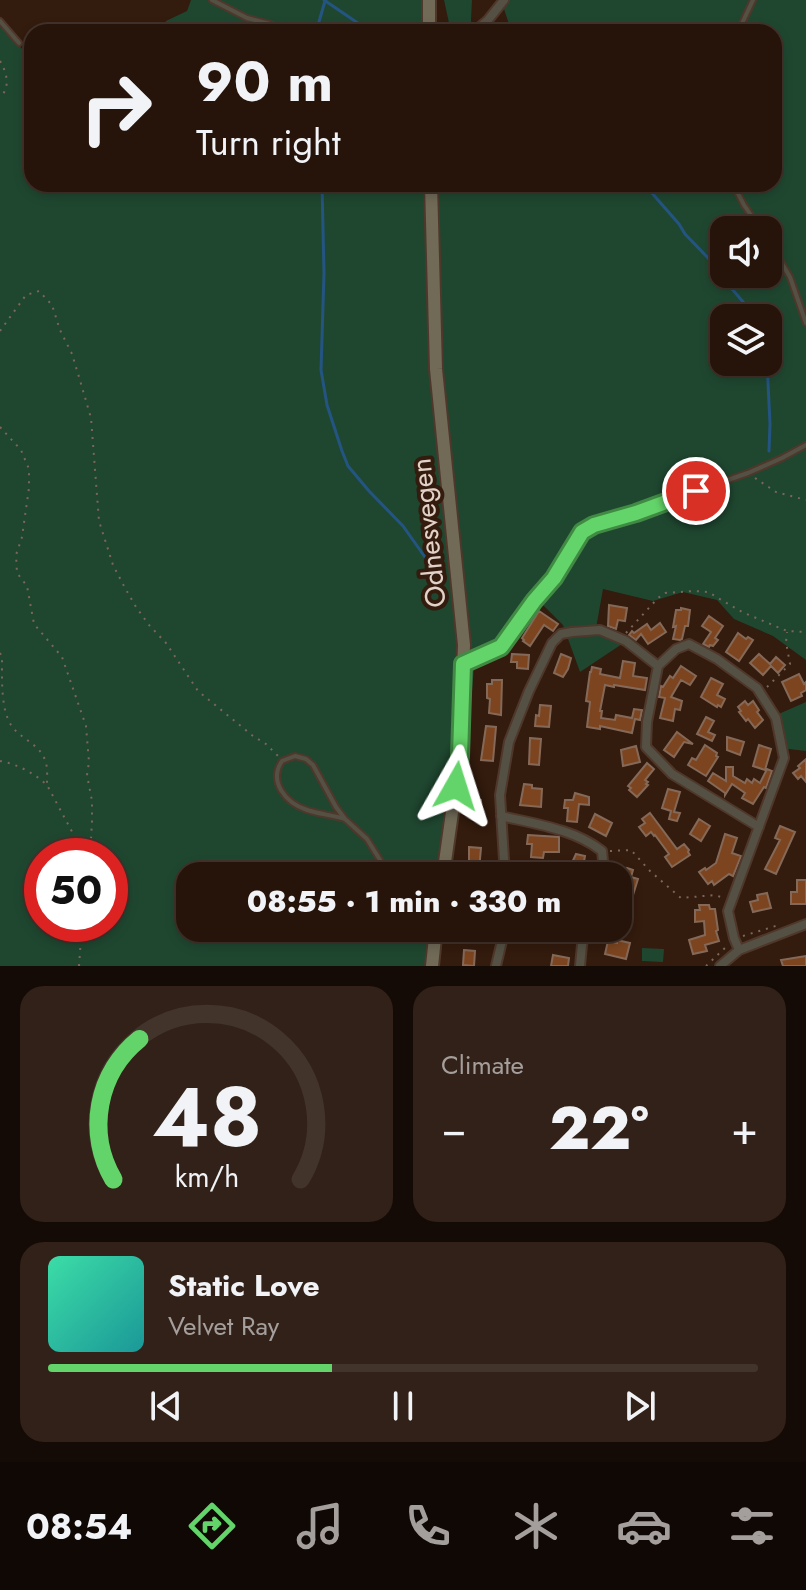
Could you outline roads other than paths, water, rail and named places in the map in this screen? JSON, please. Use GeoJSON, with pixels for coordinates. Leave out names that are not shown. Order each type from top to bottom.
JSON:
{"type":"FeatureCollection","features":[{"type":"Feature","properties":{"kind":"main road"},"geometry":{"type":"LineString","coordinates":[[429,0],[429,24]]}},
{"type":"Feature","properties":{"kind":"main road","name":"Odnesvegen"},"geometry":{"type":"LineString","coordinates":[[431,192],[436,369],[464,645],[460,756],[445,862]]}},
{"type":"Feature","properties":{"kind":"main road"},"geometry":{"type":"LineString","coordinates":[[432,966],[435,942]]}},
{"type":"Feature","properties":{"kind":"street"},"geometry":{"type":"LineString","coordinates":[[483,24],[504,0]]}},
{"type":"Feature","properties":{"kind":"street"},"geometry":{"type":"LineString","coordinates":[[504,862],[500,795],[509,742],[552,643],[561,634],[600,630],[621,639],[658,666]]}},
{"type":"Feature","properties":{"kind":"street"},"geometry":{"type":"LineString","coordinates":[[739,950],[728,911],[731,904],[759,827],[784,758],[776,718],[757,688],[717,659],[689,644],[676,649],[658,666],[647,722],[646,747],[672,774],[759,827]]}},
{"type":"Feature","properties":{"kind":"street"},"geometry":{"type":"LineString","coordinates":[[501,816],[562,831],[591,842],[602,851],[603,862]]}},
{"type":"Feature","properties":{"kind":"street"},"geometry":{"type":"LineString","coordinates":[[720,966],[739,950],[806,924]]}},
{"type":"Feature","properties":{"kind":"street"},"geometry":{"type":"LineString","coordinates":[[496,966],[502,942]]}},
{"type":"Feature","properties":{"kind":"street"},"geometry":{"type":"LineString","coordinates":[[580,966],[583,942]]}},
{"type":"Feature","properties":{"kind":"lane"},"geometry":{"type":"LineString","coordinates":[[212,0],[247,18],[270,24]]}},
{"type":"Feature","properties":{"kind":"lane"},"geometry":{"type":"LineString","coordinates":[[742,24],[753,0]]}},
{"type":"Feature","properties":{"kind":"lane"},"geometry":{"type":"LineString","coordinates":[[0,21],[19,43]]}},
{"type":"Feature","properties":{"kind":"lane"},"geometry":{"type":"LineString","coordinates":[[737,192],[751,216]]}},
{"type":"Feature","properties":{"kind":"lane"},"geometry":{"type":"LineString","coordinates":[[782,264],[806,323]]}},
{"type":"Feature","properties":{"kind":"lane"},"geometry":{"type":"LineString","coordinates":[[463,664],[501,647],[554,578],[579,537],[589,528],[748,473],[806,445]]}},
{"type":"Feature","properties":{"kind":"lane"},"geometry":{"type":"LineString","coordinates":[[345,819],[306,809],[283,795],[276,775],[282,761],[295,756],[313,765],[336,807],[367,839],[381,862]]}},
{"type":"Feature","properties":{"kind":"waterway"},"geometry":{"type":"LineString","coordinates":[[324,0],[359,24]]}},
{"type":"Feature","properties":{"kind":"waterway"},"geometry":{"type":"LineString","coordinates":[[318,24],[325,1]]}},
{"type":"Feature","properties":{"kind":"waterway"},"geometry":{"type":"LineString","coordinates":[[322,192],[321,370],[327,405],[348,466],[403,526],[437,574]]}},
{"type":"Feature","properties":{"kind":"waterway"},"geometry":{"type":"LineString","coordinates":[[651,192],[745,304]]}},
{"type":"Feature","properties":{"kind":"waterway"},"geometry":{"type":"LineString","coordinates":[[768,376],[769,451]]}}]}
